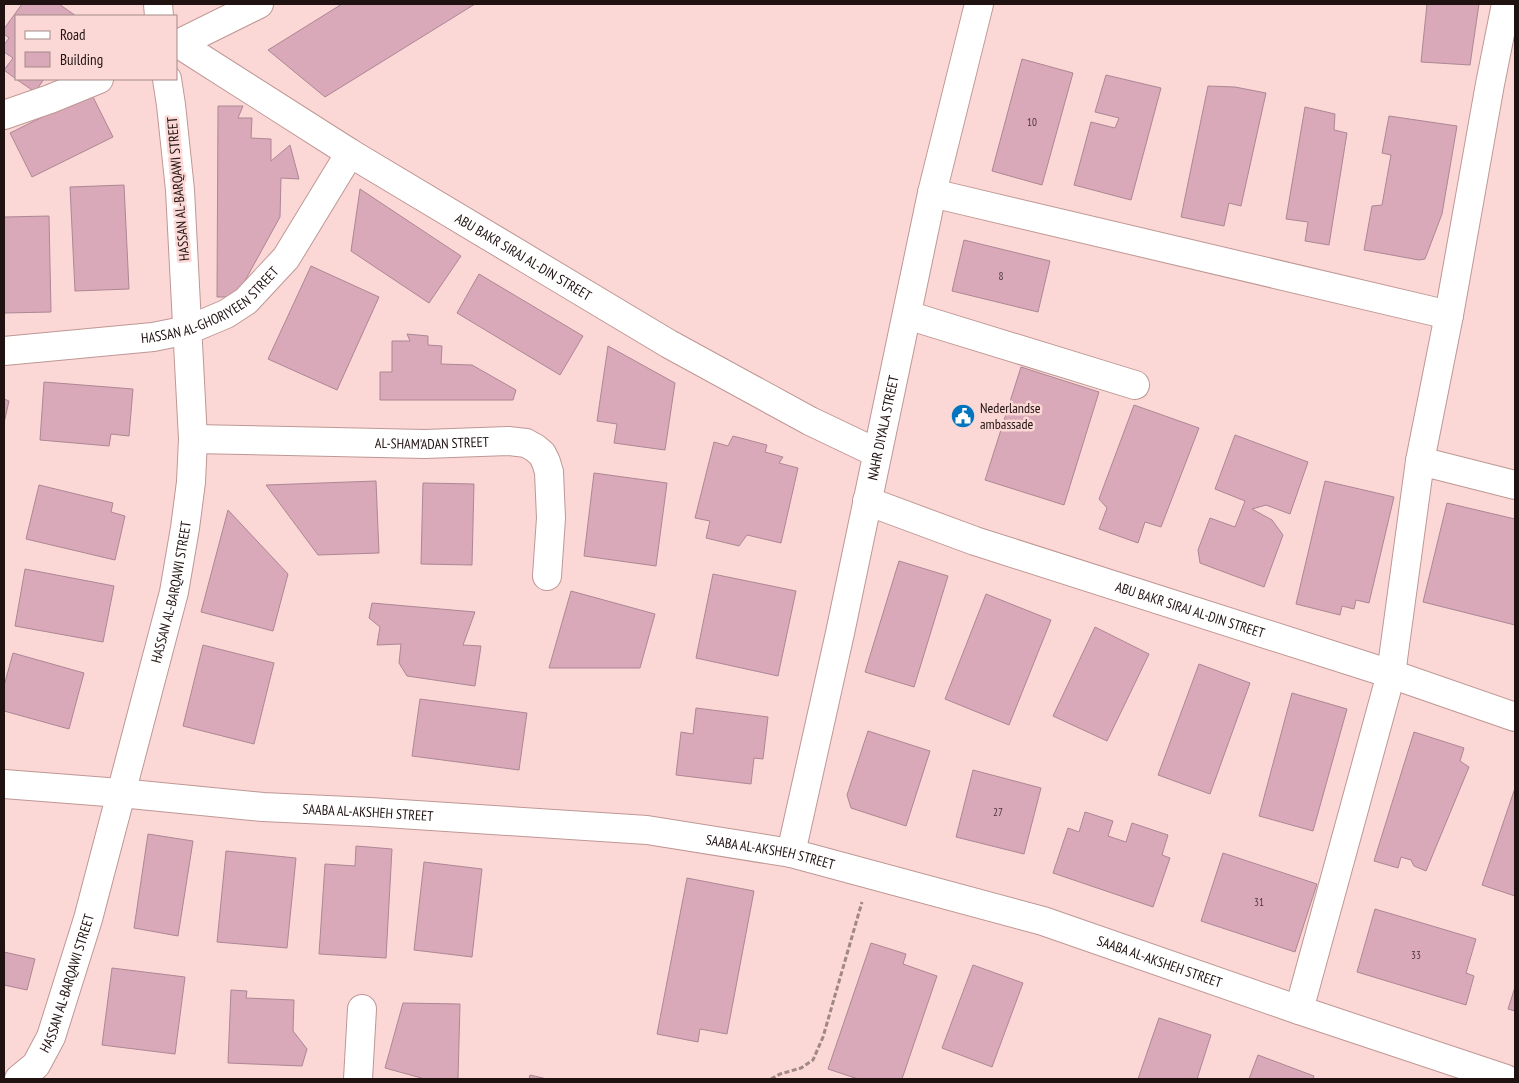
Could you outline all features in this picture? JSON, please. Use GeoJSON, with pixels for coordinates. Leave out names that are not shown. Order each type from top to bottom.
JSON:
{"type":"FeatureCollection","features":[{"type":"Feature","properties":{"kind":"street"},"geometry":{"type":"LineString","coordinates":[[178,44],[259,4]]}},
{"type":"Feature","properties":{"kind":"street","name":"NAHR DIYALA STREET"},"geometry":{"type":"LineString","coordinates":[[791,853],[932,193],[979,4]]}},
{"type":"Feature","properties":{"kind":"street"},"geometry":{"type":"LineString","coordinates":[[1299,1010],[1391,674],[1420,462],[1449,316],[1488,94],[1506,4]]}},
{"type":"Feature","properties":{"kind":"street","name":"ABU BAKR SIRAJ AL-DIN STREET"},"geometry":{"type":"LineString","coordinates":[[178,46],[350,153],[670,344],[810,421],[877,453]]}},
{"type":"Feature","properties":{"kind":"street"},"geometry":{"type":"LineString","coordinates":[[4,115],[96,80]]}},
{"type":"Feature","properties":{"kind":"street","name":"HASSAN AL-BARQAWI STREET"},"geometry":{"type":"LineString","coordinates":[[19,1079],[36,1065],[51,1037],[88,919],[174,592],[189,500],[193,438],[188,330],[180,190],[167,80]]}},
{"type":"Feature","properties":{"kind":"street","name":"HASSAN AL-GHORIYEEN STREET"},"geometry":{"type":"LineString","coordinates":[[4,351],[153,337],[188,330],[226,314],[246,301],[286,258],[350,153]]}},
{"type":"Feature","properties":{"kind":"street"},"geometry":{"type":"LineString","coordinates":[[932,193],[1449,316]]}},
{"type":"Feature","properties":{"kind":"street"},"geometry":{"type":"LineString","coordinates":[[907,315],[1135,384]]}},
{"type":"Feature","properties":{"kind":"street","name":"AL-SHAM'ADAN STREET"},"geometry":{"type":"LineString","coordinates":[[193,438],[425,444],[508,441],[526,443],[542,454],[549,472],[551,518],[548,576]]}},
{"type":"Feature","properties":{"kind":"street"},"geometry":{"type":"LineString","coordinates":[[1420,462],[1515,485]]}},
{"type":"Feature","properties":{"kind":"street","name":"ABU BAKR SIRAJ AL-DIN STREET"},"geometry":{"type":"LineString","coordinates":[[867,501],[975,541],[1391,674],[1515,717]]}},
{"type":"Feature","properties":{"kind":"street","name":"SAABA AL-AKSHEH STREET"},"geometry":{"type":"LineString","coordinates":[[4,784],[263,807],[647,830],[791,853],[1043,921],[1299,1010],[1506,1079]]}},
{"type":"Feature","properties":{"kind":"street"},"geometry":{"type":"LineString","coordinates":[[358,1079],[362,1009]]}},
{"type":"Feature","properties":{"kind":"path"},"geometry":{"type":"LineString","coordinates":[[771,1079],[780,1074],[801,1068],[813,1060],[823,1037],[870,875]]}},
{"type":"Feature","properties":{"kind":"building"},"geometry":{"type":"Polygon","coordinates":[[[22,4],[59,4],[75,15],[15,15],[15,78],[4,70],[13,58],[4,52],[4,45],[9,38],[4,34],[4,29],[22,4]]]}},
{"type":"Feature","properties":{"kind":"building"},"geometry":{"type":"Polygon","coordinates":[[[342,4],[475,4],[325,97],[268,50],[342,4]]]}},
{"type":"Feature","properties":{"kind":"building"},"geometry":{"type":"Polygon","coordinates":[[[1427,4],[1479,4],[1470,65],[1421,62],[1427,4]]]}},
{"type":"Feature","properties":{"kind":"building"},"geometry":{"type":"Polygon","coordinates":[[[1022,59],[1073,73],[1042,185],[992,171],[1022,59]]]}},
{"type":"Feature","properties":{"kind":"building"},"geometry":{"type":"Polygon","coordinates":[[[1106,75],[1161,88],[1131,200],[1074,185],[1091,122],[1115,128],[1119,118],[1095,112],[1106,75]]]}},
{"type":"Feature","properties":{"kind":"building"},"geometry":{"type":"Polygon","coordinates":[[[17,80],[43,80],[35,92],[17,80]]]}},
{"type":"Feature","properties":{"kind":"building"},"geometry":{"type":"Polygon","coordinates":[[[1208,86],[1235,87],[1266,93],[1241,206],[1229,203],[1224,226],[1181,217],[1208,86]]]}},
{"type":"Feature","properties":{"kind":"building"},"geometry":{"type":"Polygon","coordinates":[[[91,93],[113,137],[32,177],[10,133],[91,93]]]}},
{"type":"Feature","properties":{"kind":"building"},"geometry":{"type":"Polygon","coordinates":[[[218,106],[243,106],[238,118],[252,118],[251,138],[271,139],[271,161],[290,145],[299,179],[281,178],[280,217],[236,297],[217,297],[218,106]]]}},
{"type":"Feature","properties":{"kind":"building"},"geometry":{"type":"Polygon","coordinates":[[[1305,107],[1335,114],[1334,130],[1347,133],[1329,245],[1305,241],[1308,222],[1286,219],[1305,107]]]}},
{"type":"Feature","properties":{"kind":"building"},"geometry":{"type":"Polygon","coordinates":[[[1389,116],[1457,126],[1442,214],[1425,259],[1419,260],[1364,250],[1372,206],[1382,205],[1391,155],[1382,153],[1389,116]]]}},
{"type":"Feature","properties":{"kind":"building"},"geometry":{"type":"Polygon","coordinates":[[[124,185],[129,289],[75,291],[70,187],[124,185]]]}},
{"type":"Feature","properties":{"kind":"building"},"geometry":{"type":"Polygon","coordinates":[[[360,189],[461,256],[429,303],[351,251],[360,189]]]}},
{"type":"Feature","properties":{"kind":"building"},"geometry":{"type":"Polygon","coordinates":[[[49,216],[51,312],[4,313],[4,217],[49,216]]]}},
{"type":"Feature","properties":{"kind":"building"},"geometry":{"type":"Polygon","coordinates":[[[964,240],[1050,261],[1038,312],[952,291],[964,240]]]}},
{"type":"Feature","properties":{"kind":"building"},"geometry":{"type":"Polygon","coordinates":[[[311,266],[379,297],[337,390],[268,359],[311,266]]]}},
{"type":"Feature","properties":{"kind":"building"},"geometry":{"type":"Polygon","coordinates":[[[479,274],[583,336],[560,375],[457,313],[479,274]]]}},
{"type":"Feature","properties":{"kind":"building"},"geometry":{"type":"Polygon","coordinates":[[[407,334],[428,336],[428,345],[442,346],[441,364],[472,365],[516,390],[513,400],[380,400],[380,372],[392,372],[392,341],[410,341],[407,334]]]}},
{"type":"Feature","properties":{"kind":"building"},"geometry":{"type":"Polygon","coordinates":[[[608,346],[675,383],[665,450],[614,443],[617,424],[597,421],[608,346]]]}},
{"type":"Feature","properties":{"kind":"building"},"geometry":{"type":"Polygon","coordinates":[[[1021,367],[1099,392],[1064,505],[985,480],[1021,367]]]}},
{"type":"Feature","properties":{"kind":"building"},"geometry":{"type":"Polygon","coordinates":[[[44,382],[133,389],[129,436],[111,434],[109,446],[40,440],[44,382]]]}},
{"type":"Feature","properties":{"kind":"building"},"geometry":{"type":"Polygon","coordinates":[[[4,399],[9,401],[4,423],[4,399]]]}},
{"type":"Feature","properties":{"kind":"building"},"geometry":{"type":"Polygon","coordinates":[[[1134,405],[1199,428],[1161,527],[1145,522],[1138,543],[1099,529],[1107,508],[1099,499],[1134,405]]]}},
{"type":"Feature","properties":{"kind":"building"},"geometry":{"type":"Polygon","coordinates":[[[1235,435],[1308,462],[1290,514],[1266,505],[1252,509],[1272,520],[1283,535],[1264,587],[1200,563],[1198,550],[1210,518],[1235,527],[1245,501],[1215,489],[1235,435]]]}},
{"type":"Feature","properties":{"kind":"building"},"geometry":{"type":"Polygon","coordinates":[[[733,436],[767,445],[765,452],[783,457],[779,463],[798,468],[781,543],[747,535],[739,546],[706,538],[710,521],[695,518],[714,442],[728,446],[733,436]]]}},
{"type":"Feature","properties":{"kind":"building"},"geometry":{"type":"Polygon","coordinates":[[[594,473],[667,483],[656,566],[584,556],[594,473]]]}},
{"type":"Feature","properties":{"kind":"building"},"geometry":{"type":"Polygon","coordinates":[[[376,481],[379,553],[318,555],[266,485],[376,481]]]}},
{"type":"Feature","properties":{"kind":"building"},"geometry":{"type":"Polygon","coordinates":[[[1325,481],[1394,497],[1369,603],[1356,600],[1354,609],[1342,606],[1340,615],[1296,604],[1325,481]]]}},
{"type":"Feature","properties":{"kind":"building"},"geometry":{"type":"Polygon","coordinates":[[[423,483],[474,484],[472,565],[421,564],[423,483]]]}},
{"type":"Feature","properties":{"kind":"building"},"geometry":{"type":"Polygon","coordinates":[[[39,485],[113,503],[111,512],[125,516],[115,560],[26,539],[39,485]]]}},
{"type":"Feature","properties":{"kind":"building"},"geometry":{"type":"Polygon","coordinates":[[[1447,503],[1515,519],[1515,625],[1423,602],[1447,503]]]}},
{"type":"Feature","properties":{"kind":"building"},"geometry":{"type":"Polygon","coordinates":[[[228,510],[288,574],[273,631],[201,612],[228,510]]]}},
{"type":"Feature","properties":{"kind":"building"},"geometry":{"type":"Polygon","coordinates":[[[899,561],[948,576],[914,687],[865,672],[899,561]]]}},
{"type":"Feature","properties":{"kind":"building"},"geometry":{"type":"Polygon","coordinates":[[[25,569],[114,586],[103,642],[15,626],[25,569]]]}},
{"type":"Feature","properties":{"kind":"building"},"geometry":{"type":"Polygon","coordinates":[[[713,574],[796,591],[778,676],[696,658],[713,574]]]}},
{"type":"Feature","properties":{"kind":"building"},"geometry":{"type":"Polygon","coordinates":[[[571,591],[655,614],[640,668],[549,668],[571,591]]]}},
{"type":"Feature","properties":{"kind":"building"},"geometry":{"type":"Polygon","coordinates":[[[986,594],[1051,620],[1009,725],[945,699],[986,594]]]}},
{"type":"Feature","properties":{"kind":"building"},"geometry":{"type":"Polygon","coordinates":[[[372,603],[475,612],[463,645],[481,646],[475,686],[407,676],[399,663],[401,644],[377,645],[380,627],[369,618],[372,603]]]}},
{"type":"Feature","properties":{"kind":"building"},"geometry":{"type":"Polygon","coordinates":[[[1095,627],[1149,654],[1107,741],[1053,716],[1095,627]]]}},
{"type":"Feature","properties":{"kind":"building"},"geometry":{"type":"Polygon","coordinates":[[[203,645],[274,663],[254,744],[183,726],[203,645]]]}},
{"type":"Feature","properties":{"kind":"building"},"geometry":{"type":"Polygon","coordinates":[[[13,653],[84,673],[69,729],[4,711],[4,686],[13,653]]]}},
{"type":"Feature","properties":{"kind":"building"},"geometry":{"type":"Polygon","coordinates":[[[1199,664],[1250,683],[1210,794],[1158,775],[1199,664]]]}},
{"type":"Feature","properties":{"kind":"building"},"geometry":{"type":"Polygon","coordinates":[[[1292,693],[1347,709],[1313,831],[1259,816],[1292,693]]]}},
{"type":"Feature","properties":{"kind":"building"},"geometry":{"type":"Polygon","coordinates":[[[420,699],[527,713],[519,770],[412,756],[420,699]]]}},
{"type":"Feature","properties":{"kind":"building"},"geometry":{"type":"Polygon","coordinates":[[[696,708],[768,717],[763,759],[754,758],[751,784],[676,775],[681,732],[693,734],[696,708]]]}},
{"type":"Feature","properties":{"kind":"building"},"geometry":{"type":"Polygon","coordinates":[[[868,731],[930,751],[906,826],[851,808],[847,795],[868,731]]]}},
{"type":"Feature","properties":{"kind":"building"},"geometry":{"type":"Polygon","coordinates":[[[1414,732],[1464,748],[1460,761],[1469,767],[1426,871],[1414,866],[1411,860],[1401,857],[1398,868],[1374,861],[1414,732]]]}},
{"type":"Feature","properties":{"kind":"building"},"geometry":{"type":"Polygon","coordinates":[[[973,770],[1041,788],[1024,854],[956,837],[973,770]]]}},
{"type":"Feature","properties":{"kind":"building"},"geometry":{"type":"Polygon","coordinates":[[[1515,788],[1515,896],[1482,885],[1515,788]]]}},
{"type":"Feature","properties":{"kind":"building"},"geometry":{"type":"Polygon","coordinates":[[[1085,812],[1113,821],[1108,836],[1126,842],[1132,823],[1168,835],[1162,855],[1170,858],[1153,907],[1053,873],[1068,828],[1079,832],[1085,812]]]}},
{"type":"Feature","properties":{"kind":"building"},"geometry":{"type":"Polygon","coordinates":[[[148,834],[193,841],[178,936],[134,928],[148,834]]]}},
{"type":"Feature","properties":{"kind":"building"},"geometry":{"type":"Polygon","coordinates":[[[356,846],[392,849],[386,958],[319,954],[325,864],[355,866],[356,846]]]}},
{"type":"Feature","properties":{"kind":"building"},"geometry":{"type":"Polygon","coordinates":[[[226,851],[296,858],[287,948],[217,942],[226,851]]]}},
{"type":"Feature","properties":{"kind":"building"},"geometry":{"type":"Polygon","coordinates":[[[1223,853],[1317,884],[1295,952],[1201,921],[1223,853]]]}},
{"type":"Feature","properties":{"kind":"building"},"geometry":{"type":"Polygon","coordinates":[[[424,862],[482,869],[472,957],[414,950],[424,862]]]}},
{"type":"Feature","properties":{"kind":"building"},"geometry":{"type":"Polygon","coordinates":[[[687,878],[754,891],[727,1034],[700,1029],[698,1042],[657,1034],[687,878]]]}},
{"type":"Feature","properties":{"kind":"building"},"geometry":{"type":"Polygon","coordinates":[[[1375,909],[1476,939],[1466,973],[1474,976],[1466,1005],[1357,972],[1375,909]]]}},
{"type":"Feature","properties":{"kind":"building"},"geometry":{"type":"Polygon","coordinates":[[[871,943],[906,954],[903,964],[937,976],[902,1079],[858,1079],[828,1069],[871,943]]]}},
{"type":"Feature","properties":{"kind":"building"},"geometry":{"type":"Polygon","coordinates":[[[4,952],[35,959],[27,990],[4,985],[4,952]]]}},
{"type":"Feature","properties":{"kind":"building"},"geometry":{"type":"Polygon","coordinates":[[[973,965],[1023,983],[992,1067],[942,1048],[973,965]]]}},
{"type":"Feature","properties":{"kind":"building"},"geometry":{"type":"Polygon","coordinates":[[[112,968],[185,977],[175,1054],[102,1045],[112,968]]]}},
{"type":"Feature","properties":{"kind":"building"},"geometry":{"type":"Polygon","coordinates":[[[1515,987],[1515,1011],[1508,1009],[1515,987]]]}},
{"type":"Feature","properties":{"kind":"building"},"geometry":{"type":"Polygon","coordinates":[[[231,990],[247,991],[246,998],[294,1000],[293,1031],[307,1049],[302,1066],[228,1063],[231,990]]]}},
{"type":"Feature","properties":{"kind":"building"},"geometry":{"type":"Polygon","coordinates":[[[403,1003],[460,1004],[458,1079],[425,1079],[385,1068],[403,1003]]]}},
{"type":"Feature","properties":{"kind":"building"},"geometry":{"type":"Polygon","coordinates":[[[1159,1018],[1211,1035],[1197,1079],[1138,1079],[1159,1018]]]}},
{"type":"Feature","properties":{"kind":"building"},"geometry":{"type":"Polygon","coordinates":[[[1258,1055],[1314,1076],[1313,1079],[1249,1079],[1258,1055]]]}},
{"type":"Feature","properties":{"kind":"building"},"geometry":{"type":"Polygon","coordinates":[[[530,1075],[547,1079],[529,1079],[530,1075]]]}},
{"type":"Feature","properties":{"kind":"place","name":"Nederlandse ambassade"},"geometry":{"type":"Point","coordinates":[963,416]}}]}
